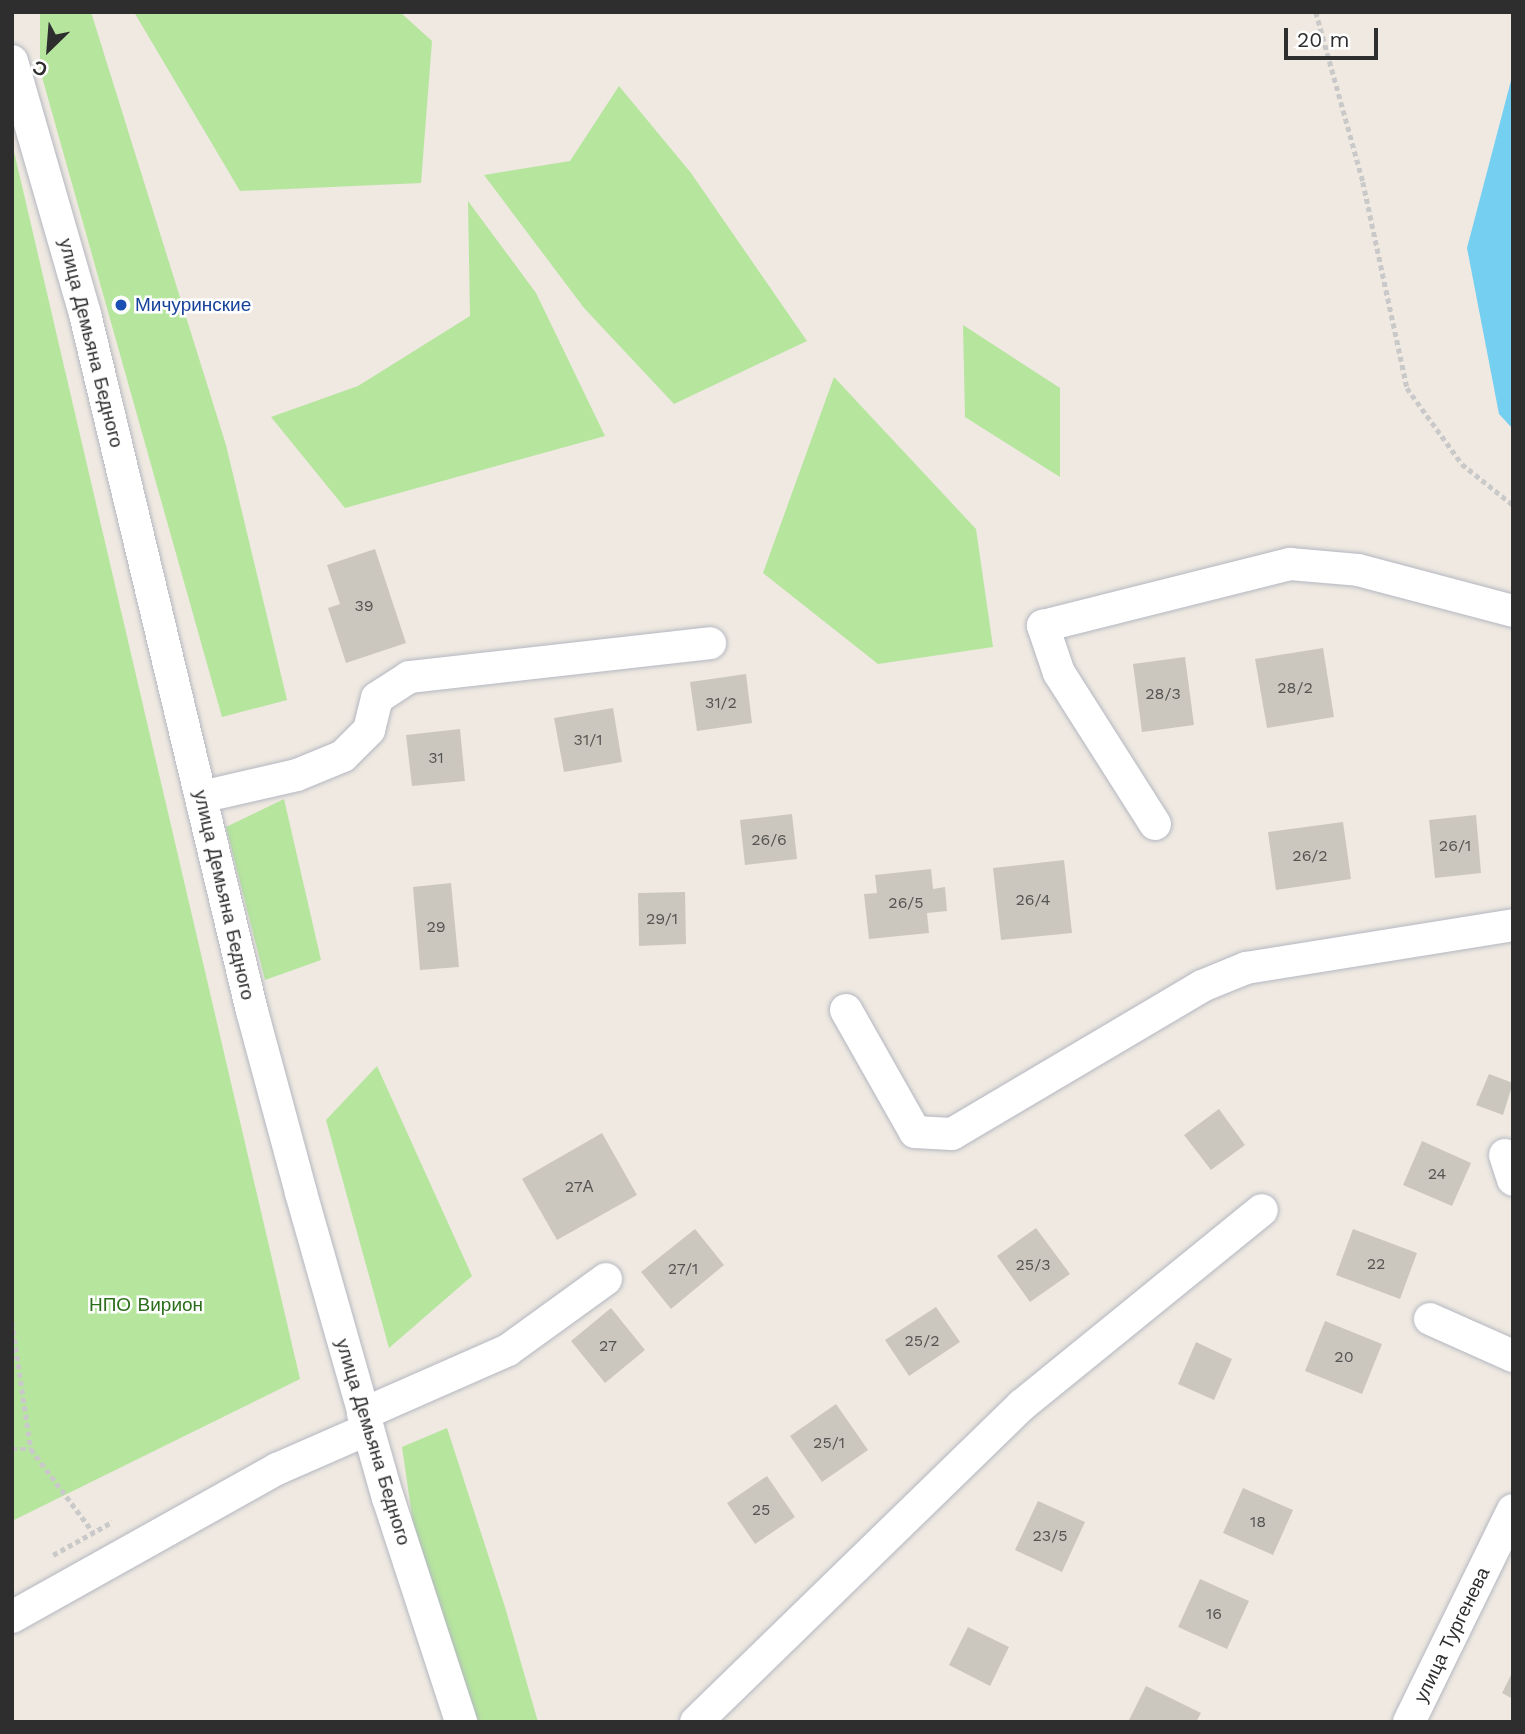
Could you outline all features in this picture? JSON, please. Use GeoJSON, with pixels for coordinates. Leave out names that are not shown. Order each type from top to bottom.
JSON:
{"type":"FeatureCollection","features":[{"type":"Feature","properties":{"kind":"street","name":"улица Демьяна Бедного"},"geometry":{"type":"LineString","coordinates":[[12,61],[82,303],[252,1011],[366,1422],[461,1722]]}},
{"type":"Feature","properties":{"kind":"street"},"geometry":{"type":"LineString","coordinates":[[1155,824],[1059,673],[1043,626],[1290,564],[1358,570],[1513,611]]}},
{"type":"Feature","properties":{"kind":"street"},"geometry":{"type":"LineString","coordinates":[[201,797],[297,775],[342,756],[369,730],[377,698],[409,677],[710,643]]}},
{"type":"Feature","properties":{"kind":"street"},"geometry":{"type":"LineString","coordinates":[[846,1010],[915,1132],[952,1133],[1202,986],[1247,968],[1513,925]]}},
{"type":"Feature","properties":{"kind":"street"},"geometry":{"type":"LineString","coordinates":[[696,1722],[1022,1405],[1262,1210]]}},
{"type":"Feature","properties":{"kind":"street"},"geometry":{"type":"LineString","coordinates":[[12,1617],[277,1469],[508,1350],[606,1279]]}},
{"type":"Feature","properties":{"kind":"street"},"geometry":{"type":"LineString","coordinates":[[1430,1319],[1513,1356]]}},
{"type":"Feature","properties":{"kind":"street","name":"улица Тургенева"},"geometry":{"type":"LineString","coordinates":[[1409,1722],[1513,1510]]}},
{"type":"Feature","properties":{"kind":"path"},"geometry":{"type":"LineString","coordinates":[[1316,12],[1363,182],[1407,388],[1462,464],[1513,505]]}},
{"type":"Feature","properties":{"kind":"path"},"geometry":{"type":"LineString","coordinates":[[12,1322],[31,1449],[93,1532]]}},
{"type":"Feature","properties":{"kind":"path"},"geometry":{"type":"LineString","coordinates":[[12,1449],[31,1449]]}},
{"type":"Feature","properties":{"kind":"green space"},"geometry":{"type":"Polygon","coordinates":[[[40,12],[91,12],[226,445],[287,700],[222,717],[40,70],[40,12]]]}},
{"type":"Feature","properties":{"kind":"green space"},"geometry":{"type":"Polygon","coordinates":[[[134,12],[400,12],[432,41],[421,183],[240,191],[134,12]]]}},
{"type":"Feature","properties":{"kind":"green space"},"geometry":{"type":"Polygon","coordinates":[[[619,86],[691,173],[807,341],[674,404],[584,308],[484,175],[570,161],[619,86]]]}},
{"type":"Feature","properties":{"kind":"green space","name":"НПО Вирион"},"geometry":{"type":"Polygon","coordinates":[[[12,143],[300,1379],[12,1521],[12,143]]]}},
{"type":"Feature","properties":{"kind":"green space"},"geometry":{"type":"Polygon","coordinates":[[[468,201],[536,293],[605,436],[345,508],[271,417],[358,386],[470,316],[468,201]]]}},
{"type":"Feature","properties":{"kind":"green space"},"geometry":{"type":"Polygon","coordinates":[[[963,325],[1060,388],[1060,477],[965,417],[963,325]]]}},
{"type":"Feature","properties":{"kind":"green space"},"geometry":{"type":"Polygon","coordinates":[[[834,377],[976,529],[993,647],[878,664],[763,573],[834,377]]]}},
{"type":"Feature","properties":{"kind":"green space"},"geometry":{"type":"Polygon","coordinates":[[[284,799],[321,960],[265,980],[226,827],[284,799]]]}},
{"type":"Feature","properties":{"kind":"green space"},"geometry":{"type":"Polygon","coordinates":[[[377,1066],[472,1276],[389,1348],[326,1120],[377,1066]]]}},
{"type":"Feature","properties":{"kind":"green space"},"geometry":{"type":"Polygon","coordinates":[[[447,1428],[505,1607],[538,1722],[478,1722],[417,1550],[402,1447],[447,1428]]]}},
{"type":"Feature","properties":{"kind":"water"},"geometry":{"type":"Polygon","coordinates":[[[1513,73],[1513,429],[1499,414],[1467,248],[1513,73]]]}},
{"type":"Feature","properties":{"kind":"building"},"geometry":{"type":"Polygon","coordinates":[[[375,549],[406,643],[346,663],[328,608],[340,604],[327,565],[375,549]]]}},
{"type":"Feature","properties":{"kind":"building"},"geometry":{"type":"Polygon","coordinates":[[[1323,648],[1334,717],[1267,728],[1255,659],[1323,648]]]}},
{"type":"Feature","properties":{"kind":"building"},"geometry":{"type":"Polygon","coordinates":[[[1185,657],[1194,725],[1142,732],[1133,664],[1185,657]]]}},
{"type":"Feature","properties":{"kind":"building"},"geometry":{"type":"Polygon","coordinates":[[[746,674],[752,723],[697,731],[690,682],[746,674]]]}},
{"type":"Feature","properties":{"kind":"building"},"geometry":{"type":"Polygon","coordinates":[[[613,708],[622,762],[564,772],[554,718],[613,708]]]}},
{"type":"Feature","properties":{"kind":"building"},"geometry":{"type":"Polygon","coordinates":[[[460,729],[465,781],[412,786],[406,735],[460,729]]]}},
{"type":"Feature","properties":{"kind":"building"},"geometry":{"type":"Polygon","coordinates":[[[792,814],[797,859],[745,865],[740,820],[792,814]]]}},
{"type":"Feature","properties":{"kind":"building"},"geometry":{"type":"Polygon","coordinates":[[[1476,815],[1481,873],[1435,878],[1429,820],[1476,815]]]}},
{"type":"Feature","properties":{"kind":"building"},"geometry":{"type":"Polygon","coordinates":[[[1343,822],[1351,879],[1276,890],[1268,832],[1343,822]]]}},
{"type":"Feature","properties":{"kind":"building"},"geometry":{"type":"Polygon","coordinates":[[[1064,860],[1072,933],[1001,940],[993,868],[1064,860]]]}},
{"type":"Feature","properties":{"kind":"building"},"geometry":{"type":"Polygon","coordinates":[[[931,869],[933,889],[945,887],[947,911],[927,913],[929,933],[869,939],[864,894],[877,893],[875,875],[931,869]]]}},
{"type":"Feature","properties":{"kind":"building"},"geometry":{"type":"Polygon","coordinates":[[[451,883],[459,967],[420,970],[413,887],[451,883]]]}},
{"type":"Feature","properties":{"kind":"building"},"geometry":{"type":"Polygon","coordinates":[[[685,892],[686,944],[639,946],[638,893],[685,892]]]}},
{"type":"Feature","properties":{"kind":"building"},"geometry":{"type":"Polygon","coordinates":[[[1489,1074],[1513,1083],[1503,1115],[1476,1105],[1489,1074]]]}},
{"type":"Feature","properties":{"kind":"building"},"geometry":{"type":"Polygon","coordinates":[[[1219,1109],[1245,1145],[1211,1170],[1184,1135],[1219,1109]]]}},
{"type":"Feature","properties":{"kind":"building"},"geometry":{"type":"Polygon","coordinates":[[[602,1133],[637,1195],[557,1240],[522,1179],[602,1133]]]}},
{"type":"Feature","properties":{"kind":"building"},"geometry":{"type":"Polygon","coordinates":[[[1422,1141],[1471,1163],[1452,1206],[1403,1185],[1422,1141]]]}},
{"type":"Feature","properties":{"kind":"building"},"geometry":{"type":"Polygon","coordinates":[[[1036,1228],[1070,1274],[1030,1302],[997,1256],[1036,1228]]]}},
{"type":"Feature","properties":{"kind":"building"},"geometry":{"type":"Polygon","coordinates":[[[695,1229],[724,1265],[671,1309],[641,1272],[695,1229]]]}},
{"type":"Feature","properties":{"kind":"building"},"geometry":{"type":"Polygon","coordinates":[[[1353,1229],[1417,1253],[1400,1299],[1336,1275],[1353,1229]]]}},
{"type":"Feature","properties":{"kind":"building"},"geometry":{"type":"Polygon","coordinates":[[[936,1307],[960,1342],[909,1376],[885,1340],[936,1307]]]}},
{"type":"Feature","properties":{"kind":"building"},"geometry":{"type":"Polygon","coordinates":[[[611,1308],[645,1350],[605,1383],[571,1341],[611,1308]]]}},
{"type":"Feature","properties":{"kind":"building"},"geometry":{"type":"Polygon","coordinates":[[[1325,1321],[1382,1344],[1362,1394],[1305,1371],[1325,1321]]]}},
{"type":"Feature","properties":{"kind":"building"},"geometry":{"type":"Polygon","coordinates":[[[1196,1342],[1232,1359],[1214,1400],[1178,1384],[1196,1342]]]}},
{"type":"Feature","properties":{"kind":"building"},"geometry":{"type":"Polygon","coordinates":[[[836,1404],[868,1450],[822,1482],[790,1436],[836,1404]]]}},
{"type":"Feature","properties":{"kind":"building"},"geometry":{"type":"Polygon","coordinates":[[[767,1476],[795,1517],[755,1544],[727,1503],[767,1476]]]}},
{"type":"Feature","properties":{"kind":"building"},"geometry":{"type":"Polygon","coordinates":[[[1243,1488],[1293,1510],[1273,1555],[1223,1533],[1243,1488]]]}},
{"type":"Feature","properties":{"kind":"building"},"geometry":{"type":"Polygon","coordinates":[[[1038,1501],[1085,1522],[1062,1572],[1015,1550],[1038,1501]]]}},
{"type":"Feature","properties":{"kind":"building"},"geometry":{"type":"Polygon","coordinates":[[[1200,1579],[1249,1601],[1227,1649],[1178,1627],[1200,1579]]]}},
{"type":"Feature","properties":{"kind":"building"},"geometry":{"type":"Polygon","coordinates":[[[968,1627],[1009,1647],[990,1686],[949,1665],[968,1627]]]}},
{"type":"Feature","properties":{"kind":"building"},"geometry":{"type":"Polygon","coordinates":[[[1513,1671],[1513,1699],[1502,1693],[1513,1671]]]}},
{"type":"Feature","properties":{"kind":"building"},"geometry":{"type":"Polygon","coordinates":[[[1146,1686],[1201,1713],[1196,1722],[1128,1722],[1146,1686]]]}},
{"type":"Feature","properties":{"kind":"place","name":"Мичуринские"},"geometry":{"type":"Point","coordinates":[121,305]}}]}
